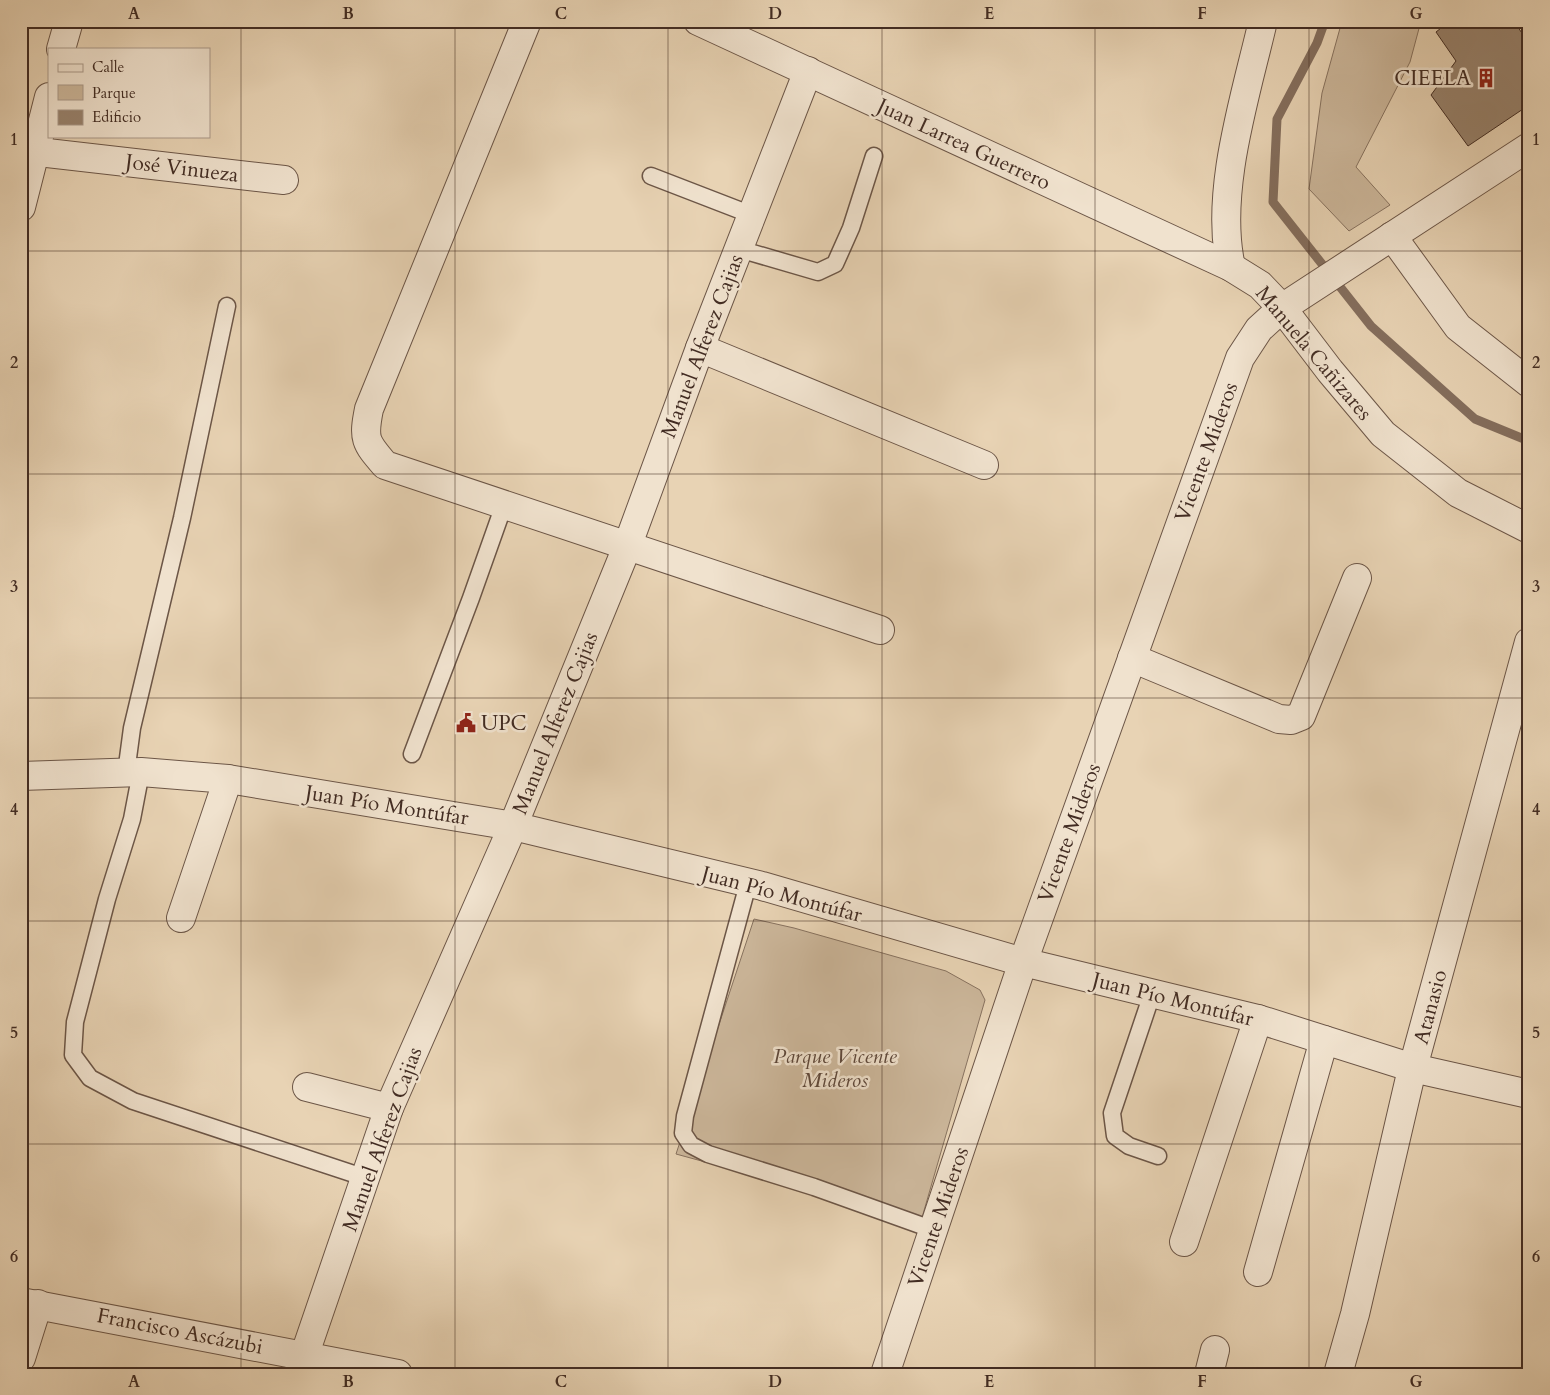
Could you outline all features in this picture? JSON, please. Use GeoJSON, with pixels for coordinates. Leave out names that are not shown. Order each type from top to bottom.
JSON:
{"type":"FeatureCollection","features":[{"type":"Feature","properties":{"kind":"street"},"geometry":{"type":"LineString","coordinates":[[61,48],[69,21]]}},
{"type":"Feature","properties":{"kind":"street"},"geometry":{"type":"LineString","coordinates":[[528,21],[369,409],[365,431],[369,447],[384,465],[880,630]]}},
{"type":"Feature","properties":{"kind":"street","name":"Juan Larrea Guerrero"},"geometry":{"type":"LineString","coordinates":[[698,21],[1231,267]]}},
{"type":"Feature","properties":{"kind":"street"},"geometry":{"type":"LineString","coordinates":[[1231,267],[1226,248],[1230,164],[1264,21]]}},
{"type":"Feature","properties":{"kind":"street","name":"Manuel Alferez Cajias"},"geometry":{"type":"LineString","coordinates":[[302,1364],[389,1108],[513,826],[627,547],[700,348],[808,71]]}},
{"type":"Feature","properties":{"kind":"street"},"geometry":{"type":"LineString","coordinates":[[21,207],[28,150],[48,100]]}},
{"type":"Feature","properties":{"kind":"street"},"geometry":{"type":"LineString","coordinates":[[1529,147],[1383,241],[1458,327],[1529,383]]}},
{"type":"Feature","properties":{"kind":"street","name":"José Vinueza"},"geometry":{"type":"LineString","coordinates":[[28,150],[284,180]]}},
{"type":"Feature","properties":{"kind":"street","name":"Vicente Mideros"},"geometry":{"type":"LineString","coordinates":[[885,1374],[1023,962],[1240,358],[1259,328],[1293,301],[1383,241]]}},
{"type":"Feature","properties":{"kind":"street","name":"Manuela Cañizares"},"geometry":{"type":"LineString","coordinates":[[1231,267],[1260,285],[1293,301],[1330,371],[1383,434],[1458,493],[1529,528]]}},
{"type":"Feature","properties":{"kind":"street"},"geometry":{"type":"LineString","coordinates":[[700,348],[984,464]]}},
{"type":"Feature","properties":{"kind":"street"},"geometry":{"type":"LineString","coordinates":[[1132,658],[1280,719],[1291,720],[1301,716],[1357,578]]}},
{"type":"Feature","properties":{"kind":"street","name":"Atanasio"},"geometry":{"type":"LineString","coordinates":[[1338,1374],[1413,1068],[1529,642]]}},
{"type":"Feature","properties":{"kind":"street","name":"Juan Pío Montúfar"},"geometry":{"type":"LineString","coordinates":[[21,776],[133,773],[228,779],[513,826],[771,889],[1023,962],[1258,1019],[1413,1068],[1529,1094]]}},
{"type":"Feature","properties":{"kind":"street"},"geometry":{"type":"LineString","coordinates":[[181,918],[228,779]]}},
{"type":"Feature","properties":{"kind":"street"},"geometry":{"type":"LineString","coordinates":[[1184,1242],[1258,1019]]}},
{"type":"Feature","properties":{"kind":"street"},"geometry":{"type":"LineString","coordinates":[[1258,1272],[1324,1040]]}},
{"type":"Feature","properties":{"kind":"street"},"geometry":{"type":"LineString","coordinates":[[307,1087],[389,1108]]}},
{"type":"Feature","properties":{"kind":"street"},"geometry":{"type":"LineString","coordinates":[[21,1358],[30,1303]]}},
{"type":"Feature","properties":{"kind":"street","name":"Francisco Ascázubi"},"geometry":{"type":"LineString","coordinates":[[30,1303],[302,1364],[398,1374]]}},
{"type":"Feature","properties":{"kind":"lane"},"geometry":{"type":"LineString","coordinates":[[739,250],[818,272],[835,264],[851,228],[874,156]]}},
{"type":"Feature","properties":{"kind":"lane"},"geometry":{"type":"LineString","coordinates":[[650,176],[752,215]]}},
{"type":"Feature","properties":{"kind":"lane"},"geometry":{"type":"LineString","coordinates":[[226,306],[182,518],[132,728],[132,819],[107,899],[75,1022],[73,1055],[90,1078],[133,1101],[366,1178]]}},
{"type":"Feature","properties":{"kind":"lane"},"geometry":{"type":"LineString","coordinates":[[412,754],[504,505]]}},
{"type":"Feature","properties":{"kind":"lane"},"geometry":{"type":"LineString","coordinates":[[748,884],[684,1116],[683,1133],[691,1145],[708,1154],[814,1187],[934,1230]]}},
{"type":"Feature","properties":{"kind":"lane"},"geometry":{"type":"LineString","coordinates":[[1152,994],[1112,1114],[1115,1136],[1128,1146],[1158,1156]]}},
{"type":"Feature","properties":{"kind":"green space"},"geometry":{"type":"Polygon","coordinates":[[[1342,21],[1421,21],[1410,62],[1356,167],[1390,205],[1349,231],[1309,189],[1322,93],[1342,21]]]}},
{"type":"Feature","properties":{"kind":"green space","name":"Parque Vicente Mideros"},"geometry":{"type":"Polygon","coordinates":[[[754,919],[794,928],[946,971],[980,990],[985,1000],[921,1221],[676,1154],[754,919]]]}},
{"type":"Feature","properties":{"kind":"building","name":"CIEELA"},"geometry":{"type":"Polygon","coordinates":[[[1450,21],[1514,21],[1529,44],[1529,105],[1468,146],[1431,95],[1456,61],[1436,32],[1450,21]]]}},
{"type":"Feature","properties":{"kind":"waterway"},"geometry":{"type":"LineString","coordinates":[[1325,21],[1317,43],[1277,119],[1273,202],[1371,326],[1475,419],[1529,441]]}},
{"type":"Feature","properties":{"kind":"place","name":"CIEELA"},"geometry":{"type":"Point","coordinates":[1486,78]}},
{"type":"Feature","properties":{"kind":"place","name":"UPC"},"geometry":{"type":"Point","coordinates":[466,723]}}]}
